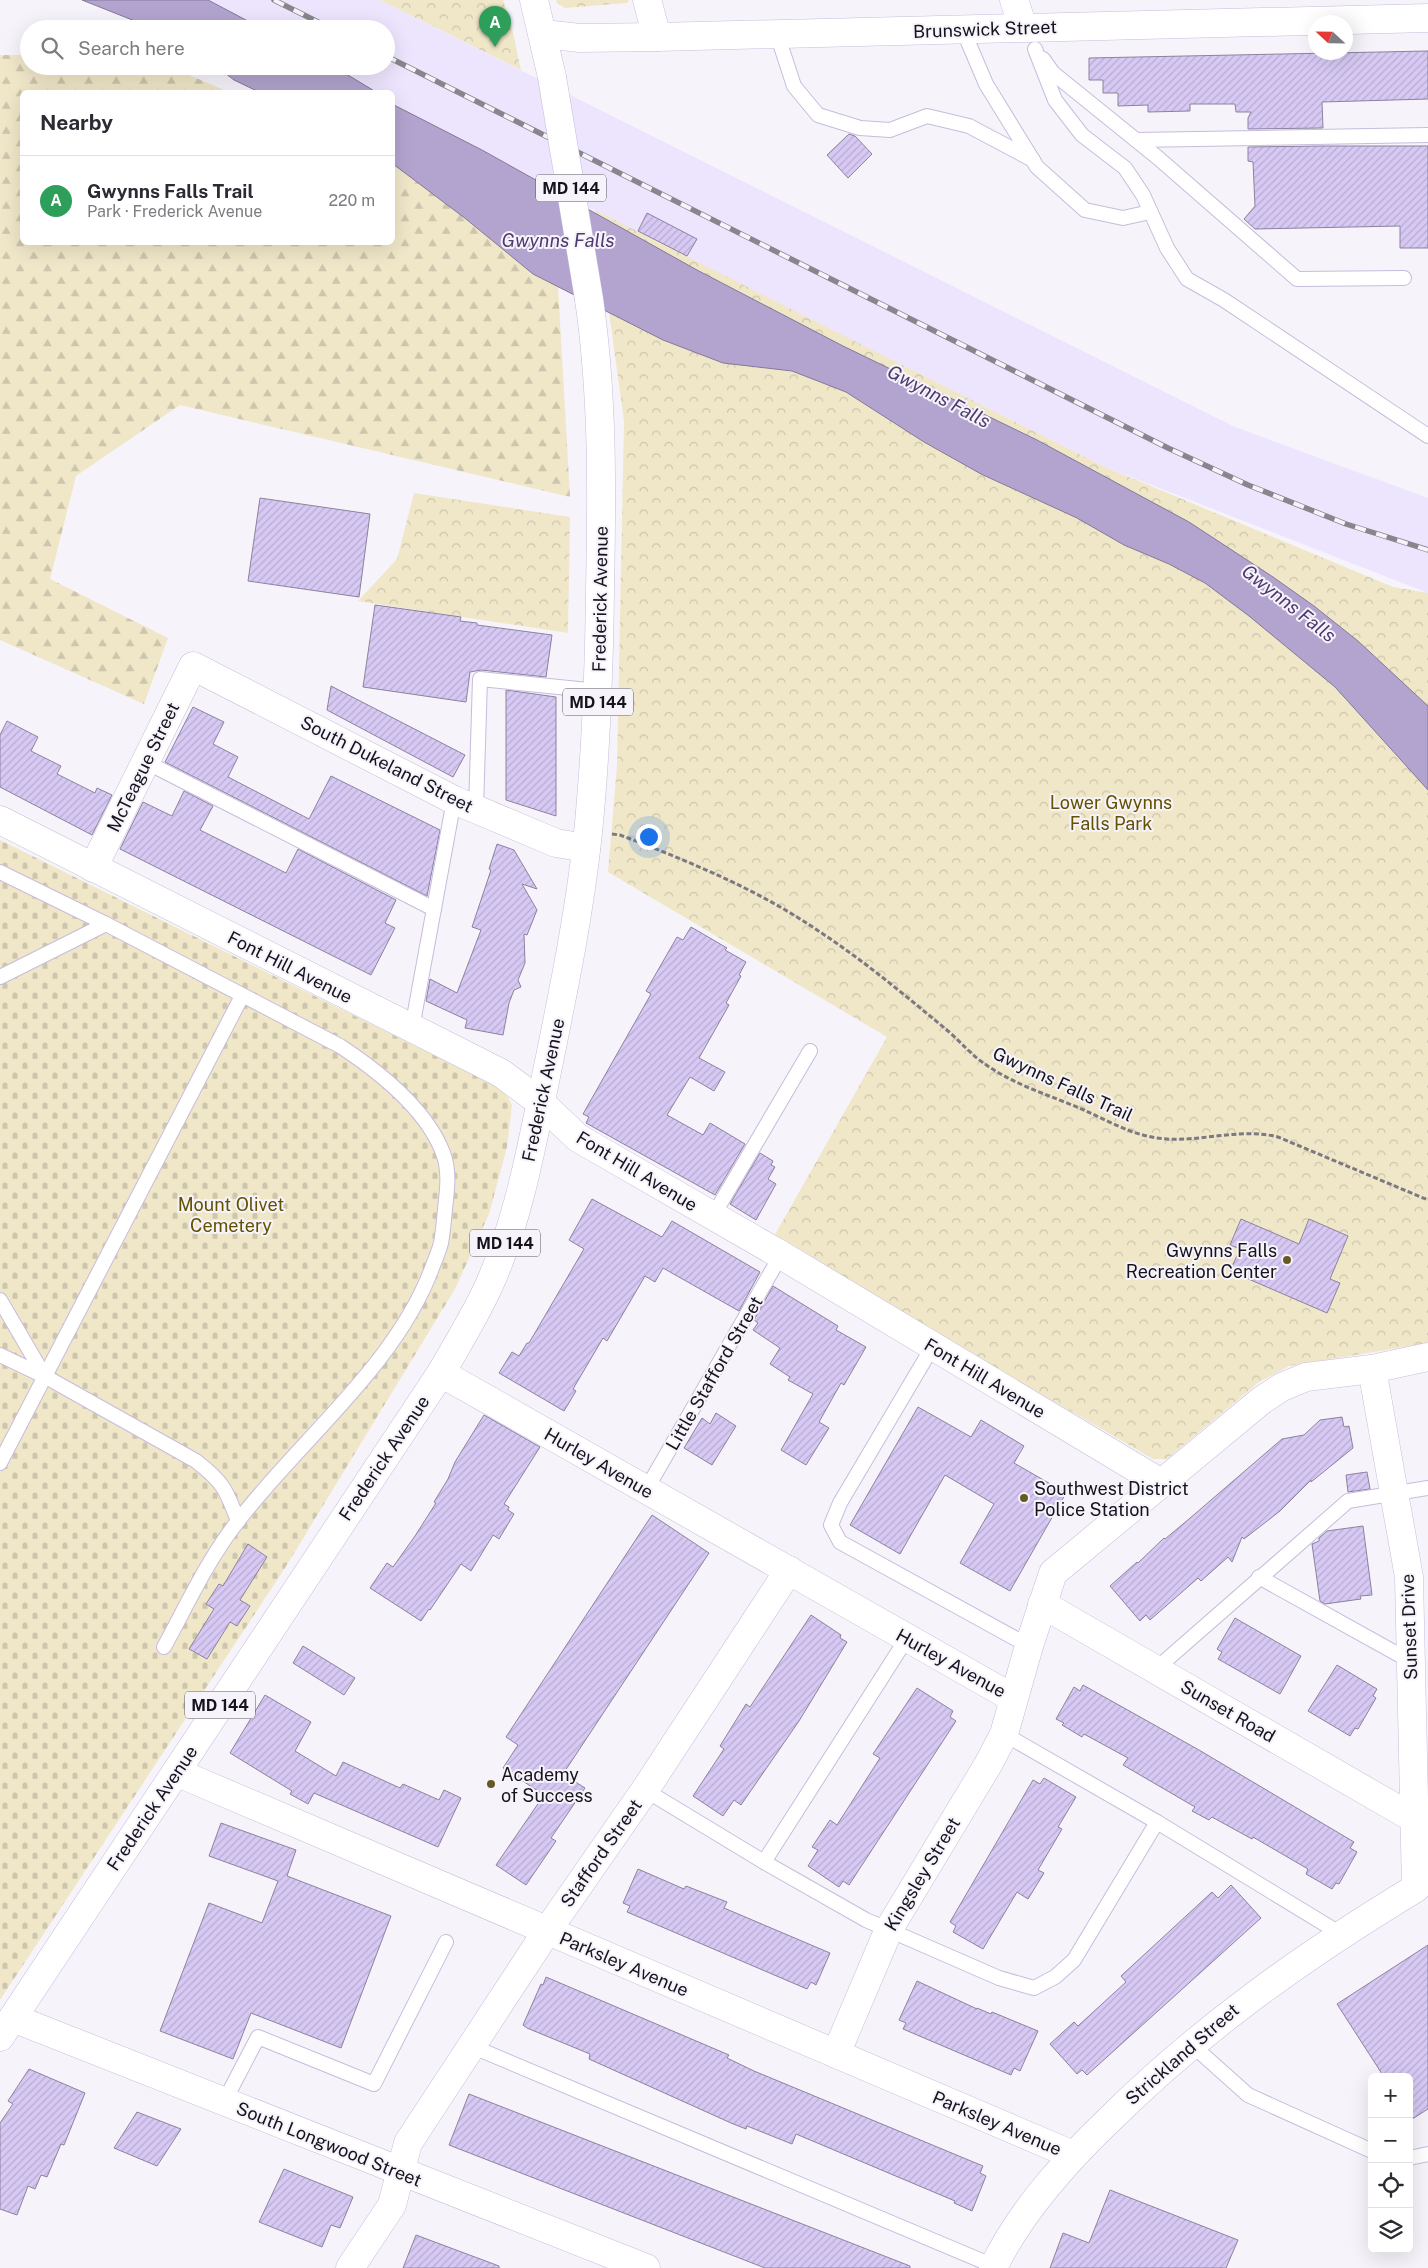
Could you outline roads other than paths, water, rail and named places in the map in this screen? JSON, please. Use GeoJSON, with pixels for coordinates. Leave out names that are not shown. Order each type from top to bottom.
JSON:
{"type":"FeatureCollection","features":[{"type":"Feature","properties":{"kind":"street","name":"Frederick Avenue"},"geometry":{"type":"LineString","coordinates":[[6,2028],[441,1373],[469,1325],[491,1280],[510,1227],[524,1175],[574,937],[586,848],[598,691],[601,451],[597,352],[552,77],[534,0]]}},
{"type":"Feature","properties":{"kind":"street"},"geometry":{"type":"LineString","coordinates":[[647,0],[657,37]]}},
{"type":"Feature","properties":{"kind":"street"},"geometry":{"type":"LineString","coordinates":[[1014,0],[1029,38]]}},
{"type":"Feature","properties":{"kind":"street","name":"Brunswick Street"},"geometry":{"type":"LineString","coordinates":[[543,34],[580,38],[963,30],[1029,38],[1220,12],[1428,18]]}},
{"type":"Feature","properties":{"kind":"street","name":"McTeague Street"},"geometry":{"type":"LineString","coordinates":[[93,868],[193,666]]}},
{"type":"Feature","properties":{"kind":"street","name":"South Dukeland Street"},"geometry":{"type":"LineString","coordinates":[[193,666],[465,805],[556,843],[586,848]]}},
{"type":"Feature","properties":{"kind":"street","name":"Font Hill Avenue"},"geometry":{"type":"LineString","coordinates":[[0,820],[501,1073],[540,1102],[578,1138],[781,1255],[1161,1483]]}},
{"type":"Feature","properties":{"kind":"street","name":"Hurley Avenue"},"geometry":{"type":"LineString","coordinates":[[441,1373],[1013,1698],[1053,1573],[1262,1400],[1282,1387],[1306,1377],[1372,1369],[1428,1358]]}},
{"type":"Feature","properties":{"kind":"street","name":"Sunset Drive"},"geometry":{"type":"LineString","coordinates":[[1372,1369],[1409,1578],[1413,1818],[1422,1886]]}},
{"type":"Feature","properties":{"kind":"street","name":"Stafford Street"},"geometry":{"type":"LineString","coordinates":[[350,2268],[392,2205],[408,2143],[547,1931],[645,1790],[789,1570]]}},
{"type":"Feature","properties":{"kind":"street","name":"Sunset Road"},"geometry":{"type":"LineString","coordinates":[[1042,1604],[1413,1818]]}},
{"type":"Feature","properties":{"kind":"street","name":"Kingsley Street"},"geometry":{"type":"LineString","coordinates":[[836,2054],[889,1929],[989,1763],[1004,1734],[1013,1698]]}},
{"type":"Feature","properties":{"kind":"street","name":"Parksley Avenue"},"geometry":{"type":"LineString","coordinates":[[176,1772],[1073,2155]]}},
{"type":"Feature","properties":{"kind":"street","name":"Strickland Street"},"geometry":{"type":"LineString","coordinates":[[993,2267],[1015,2228],[1073,2155],[1147,2082],[1244,2001],[1341,1934],[1422,1886]]}},
{"type":"Feature","properties":{"kind":"street","name":"South Longwood Street"},"geometry":{"type":"LineString","coordinates":[[6,2028],[224,2102],[646,2268]]}},
{"type":"Feature","properties":{"kind":"lane"},"geometry":{"type":"LineString","coordinates":[[963,30],[986,84],[1037,167],[1086,210],[1123,218],[1150,212]]}},
{"type":"Feature","properties":{"kind":"lane"},"geometry":{"type":"LineString","coordinates":[[777,34],[794,86],[818,114],[860,128],[890,130],[927,116],[969,126],[1033,160]]}},
{"type":"Feature","properties":{"kind":"lane"},"geometry":{"type":"LineString","coordinates":[[1029,38],[1053,73],[1136,140],[1298,279],[1404,278]]}},
{"type":"Feature","properties":{"kind":"lane"},"geometry":{"type":"LineString","coordinates":[[1029,38],[1055,100],[1082,134],[1126,168],[1143,195],[1167,248],[1187,280],[1224,300],[1428,436]]}},
{"type":"Feature","properties":{"kind":"lane"},"geometry":{"type":"LineString","coordinates":[[1136,140],[1428,134]]}},
{"type":"Feature","properties":{"kind":"lane"},"geometry":{"type":"LineString","coordinates":[[412,1028],[434,909],[465,805],[480,679],[598,691]]}},
{"type":"Feature","properties":{"kind":"lane"},"geometry":{"type":"LineString","coordinates":[[146,762],[434,909]]}},
{"type":"Feature","properties":{"kind":"lane"},"geometry":{"type":"LineString","coordinates":[[0,872],[106,924],[340,1046],[370,1066],[403,1095],[427,1125],[443,1154],[448,1180],[441,1244],[427,1283],[409,1318],[384,1354],[238,1521],[210,1564],[164,1648]]}},
{"type":"Feature","properties":{"kind":"lane"},"geometry":{"type":"LineString","coordinates":[[0,977],[106,924]]}},
{"type":"Feature","properties":{"kind":"lane"},"geometry":{"type":"LineString","coordinates":[[0,1463],[242,996]]}},
{"type":"Feature","properties":{"kind":"lane"},"geometry":{"type":"LineString","coordinates":[[713,1216],[810,1052]]}},
{"type":"Feature","properties":{"kind":"lane","name":"Little Stafford Street"},"geometry":{"type":"LineString","coordinates":[[646,1490],[781,1255]]}},
{"type":"Feature","properties":{"kind":"lane"},"geometry":{"type":"LineString","coordinates":[[0,1300],[46,1377]]}},
{"type":"Feature","properties":{"kind":"lane"},"geometry":{"type":"LineString","coordinates":[[933,1346],[840,1503],[831,1526],[840,1542],[1029,1646]]}},
{"type":"Feature","properties":{"kind":"lane"},"geometry":{"type":"LineString","coordinates":[[0,1355],[46,1377],[196,1461],[218,1478],[229,1495],[238,1521]]}},
{"type":"Feature","properties":{"kind":"lane"},"geometry":{"type":"LineString","coordinates":[[1156,1669],[1348,1501],[1428,1488]]}},
{"type":"Feature","properties":{"kind":"lane"},"geometry":{"type":"LineString","coordinates":[[1259,1577],[1410,1661]]}},
{"type":"Feature","properties":{"kind":"lane"},"geometry":{"type":"LineString","coordinates":[[764,1862],[907,1638]]}},
{"type":"Feature","properties":{"kind":"lane"},"geometry":{"type":"LineString","coordinates":[[1004,1734],[1157,1822],[1341,1934]]}},
{"type":"Feature","properties":{"kind":"lane"},"geometry":{"type":"LineString","coordinates":[[645,1790],[764,1862],[866,1920],[999,1978],[1034,1988],[1055,1977],[1074,1960],[1157,1822]]}},
{"type":"Feature","properties":{"kind":"lane"},"geometry":{"type":"LineString","coordinates":[[224,2102],[258,2037],[374,2084],[446,1942]]}},
{"type":"Feature","properties":{"kind":"lane"},"geometry":{"type":"LineString","coordinates":[[1191,2044],[1248,2095],[1368,2149]]}},
{"type":"Feature","properties":{"kind":"lane"},"geometry":{"type":"LineString","coordinates":[[471,2046],[993,2267]]}},
{"type":"Feature","properties":{"kind":"lane"},"geometry":{"type":"LineString","coordinates":[[1413,2157],[1428,2154]]}},
{"type":"Feature","properties":{"kind":"water"},"geometry":{"type":"Polygon","coordinates":[[[82,0],[208,0],[246,20],[132,20],[82,0]]]}},
{"type":"Feature","properties":{"kind":"water"},"geometry":{"type":"Polygon","coordinates":[[[228,75],[348,75],[373,90],[255,90],[228,75]]]}},
{"type":"Feature","properties":{"kind":"water","name":"Gwynns Falls"},"geometry":{"type":"Polygon","coordinates":[[[395,106],[482,150],[697,270],[843,346],[1037,440],[1189,522],[1273,577],[1358,641],[1428,706],[1428,790],[1335,687],[1249,616],[1205,583],[1169,564],[1124,545],[1077,518],[981,474],[924,442],[846,392],[792,371],[723,363],[663,340],[533,274],[466,219],[395,166],[395,106]]]}},
{"type":"Feature","properties":{"kind":"railway"},"geometry":{"type":"LineString","coordinates":[[274,0],[314,20]]}},
{"type":"Feature","properties":{"kind":"railway"},"geometry":{"type":"LineString","coordinates":[[395,61],[1168,448],[1248,485],[1346,524],[1428,550]]}},
{"type":"Feature","properties":{"kind":"place","name":"Gwynns Falls Trail"},"geometry":{"type":"Point","coordinates":[495,47]}},
{"type":"Feature","properties":{"kind":"place","name":"Gwynns Falls Recreation Center"},"geometry":{"type":"Point","coordinates":[1287,1260]}},
{"type":"Feature","properties":{"kind":"place","name":"Southwest District Police Station"},"geometry":{"type":"Point","coordinates":[1024,1498]}},
{"type":"Feature","properties":{"kind":"place","name":"Academy of Success"},"geometry":{"type":"Point","coordinates":[491,1784]}},
{"type":"Feature","properties":{"kind":"park label","name":"Lower Gwynns Falls Park"},"geometry":{"type":"Point","coordinates":[1111,812]}},
{"type":"Feature","properties":{"kind":"park label","name":"Mount Olivet Cemetery"},"geometry":{"type":"Point","coordinates":[231,1214]}}]}
